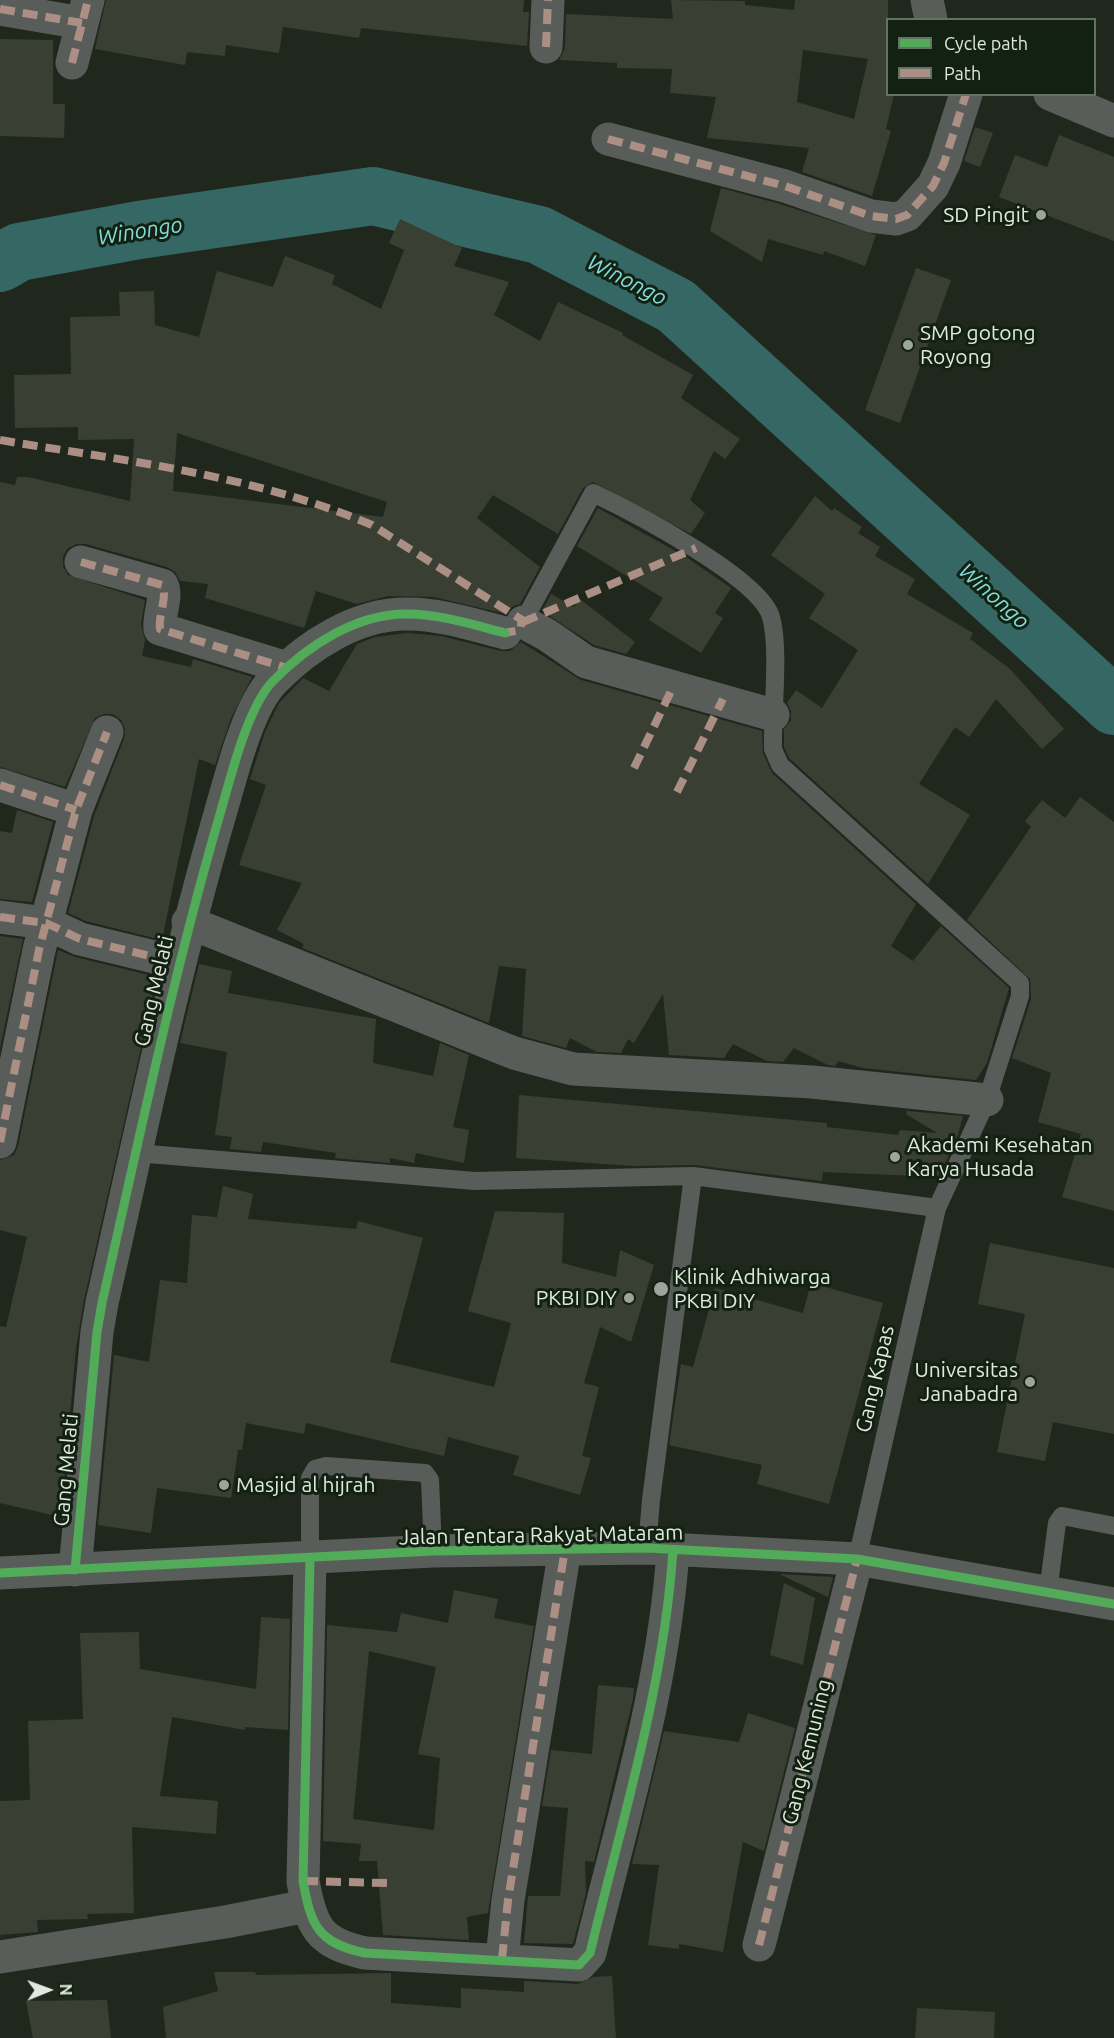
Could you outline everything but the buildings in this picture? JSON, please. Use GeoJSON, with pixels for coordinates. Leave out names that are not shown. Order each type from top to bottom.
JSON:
{"type":"FeatureCollection","features":[{"type":"Feature","properties":{"kind":"street"},"geometry":{"type":"LineString","coordinates":[[546,47],[548,0]]}},
{"type":"Feature","properties":{"kind":"street"},"geometry":{"type":"LineString","coordinates":[[927,0],[931,18]]}},
{"type":"Feature","properties":{"kind":"street"},"geometry":{"type":"LineString","coordinates":[[0,9],[85,12],[72,63]]}},
{"type":"Feature","properties":{"kind":"street"},"geometry":{"type":"LineString","coordinates":[[608,139],[785,186],[871,216],[896,219],[907,215],[933,186],[944,163],[965,96]]}},
{"type":"Feature","properties":{"kind":"street"},"geometry":{"type":"LineString","coordinates":[[1055,96],[1114,121]]}},
{"type":"Feature","properties":{"kind":"street"},"geometry":{"type":"LineString","coordinates":[[81,562],[162,585],[164,590],[159,620],[160,629],[288,668]]}},
{"type":"Feature","properties":{"kind":"street","name":"Gang Melati"},"geometry":{"type":"LineString","coordinates":[[75,1570],[97,1332],[135,1153],[188,922],[251,717],[272,682],[309,650],[340,632],[371,618],[411,614],[514,628],[547,635],[586,662],[773,715]]}},
{"type":"Feature","properties":{"kind":"street"},"geometry":{"type":"LineString","coordinates":[[0,1142],[46,923],[76,810],[107,732]]}},
{"type":"Feature","properties":{"kind":"street"},"geometry":{"type":"LineString","coordinates":[[0,785],[76,810]]}},
{"type":"Feature","properties":{"kind":"street"},"geometry":{"type":"LineString","coordinates":[[0,916],[46,923],[80,939],[179,963]]}},
{"type":"Feature","properties":{"kind":"street"},"geometry":{"type":"LineString","coordinates":[[188,922],[514,1053],[573,1069],[812,1082],[987,1100]]}},
{"type":"Feature","properties":{"kind":"street"},"geometry":{"type":"LineString","coordinates":[[502,1959],[508,1900],[565,1549]]}},
{"type":"Feature","properties":{"kind":"street"},"geometry":{"type":"LineString","coordinates":[[309,1559],[303,1881],[308,1906],[320,1934],[340,1948],[365,1953],[579,1965],[590,1953],[650,1709],[670,1588],[660,1549]]}},
{"type":"Feature","properties":{"kind":"street","name":"Jalan Tentara Rakyat Mataram"},"geometry":{"type":"LineString","coordinates":[[0,1573],[433,1551],[660,1549],[857,1560],[1114,1604]]}},
{"type":"Feature","properties":{"kind":"street","name":"Gang Kemuning"},"geometry":{"type":"LineString","coordinates":[[759,1945],[857,1560]]}},
{"type":"Feature","properties":{"kind":"street"},"geometry":{"type":"LineString","coordinates":[[0,1957],[225,1922],[308,1906]]}},
{"type":"Feature","properties":{"kind":"lane"},"geometry":{"type":"LineString","coordinates":[[514,628],[593,493],[638,514],[696,548],[766,606],[774,635],[773,715]]}},
{"type":"Feature","properties":{"kind":"lane","name":"Gang Kapas"},"geometry":{"type":"LineString","coordinates":[[773,715],[774,749],[780,765],[1020,983],[1020,996],[987,1100],[937,1208],[857,1560]]}},
{"type":"Feature","properties":{"kind":"lane"},"geometry":{"type":"LineString","coordinates":[[135,1153],[475,1181],[693,1176],[937,1208]]}},
{"type":"Feature","properties":{"kind":"lane"},"geometry":{"type":"LineString","coordinates":[[660,1549],[651,1500],[693,1176]]}},
{"type":"Feature","properties":{"kind":"lane"},"geometry":{"type":"LineString","coordinates":[[309,1559],[310,1478],[315,1468],[326,1466],[425,1473],[430,1480],[433,1551]]}},
{"type":"Feature","properties":{"kind":"lane"},"geometry":{"type":"LineString","coordinates":[[1048,1592],[1057,1523],[1062,1516],[1114,1526]]}},
{"type":"Feature","properties":{"kind":"waterway","name":"Winongo"},"geometry":{"type":"LineString","coordinates":[[0,263],[19,252],[139,230],[373,196],[539,235],[676,306],[1114,706]]}},
{"type":"Feature","properties":{"kind":"marked path"},"geometry":{"type":"LineString","coordinates":[[72,63],[88,0]]}},
{"type":"Feature","properties":{"kind":"marked path"},"geometry":{"type":"LineString","coordinates":[[546,47],[548,0]]}},
{"type":"Feature","properties":{"kind":"marked path"},"geometry":{"type":"LineString","coordinates":[[0,9],[82,23]]}},
{"type":"Feature","properties":{"kind":"marked path"},"geometry":{"type":"LineString","coordinates":[[608,139],[785,186],[871,216],[896,219],[907,215],[933,186],[944,163],[965,96]]}},
{"type":"Feature","properties":{"kind":"marked path"},"geometry":{"type":"LineString","coordinates":[[0,440],[142,463],[236,482],[327,508],[372,525],[522,620],[520,630],[505,633]]}},
{"type":"Feature","properties":{"kind":"marked path"},"geometry":{"type":"LineString","coordinates":[[523,622],[696,548]]}},
{"type":"Feature","properties":{"kind":"marked path"},"geometry":{"type":"LineString","coordinates":[[81,562],[162,585],[164,595],[160,629],[287,668]]}},
{"type":"Feature","properties":{"kind":"marked path"},"geometry":{"type":"LineString","coordinates":[[634,768],[673,687]]}},
{"type":"Feature","properties":{"kind":"marked path"},"geometry":{"type":"LineString","coordinates":[[677,792],[723,699]]}},
{"type":"Feature","properties":{"kind":"marked path"},"geometry":{"type":"LineString","coordinates":[[0,1142],[39,950],[76,810],[107,732]]}},
{"type":"Feature","properties":{"kind":"marked path"},"geometry":{"type":"LineString","coordinates":[[0,785],[76,810]]}},
{"type":"Feature","properties":{"kind":"marked path"},"geometry":{"type":"LineString","coordinates":[[0,917],[46,923],[80,939],[179,963]]}},
{"type":"Feature","properties":{"kind":"marked path"},"geometry":{"type":"LineString","coordinates":[[502,1959],[508,1900],[565,1549]]}},
{"type":"Feature","properties":{"kind":"marked path"},"geometry":{"type":"LineString","coordinates":[[759,1945],[857,1559]]}},
{"type":"Feature","properties":{"kind":"marked path"},"geometry":{"type":"LineString","coordinates":[[303,1881],[387,1883]]}},
{"type":"Feature","properties":{"kind":"cycle path"},"geometry":{"type":"LineString","coordinates":[[75,1570],[97,1332],[102,1303],[187,935],[235,763],[255,708],[273,681],[301,656],[334,634],[370,619],[389,615],[420,614],[457,620],[505,633]]}},
{"type":"Feature","properties":{"kind":"cycle path"},"geometry":{"type":"LineString","coordinates":[[0,1573],[433,1551],[647,1548],[857,1559],[1114,1604]]}},
{"type":"Feature","properties":{"kind":"cycle path"},"geometry":{"type":"LineString","coordinates":[[310,1559],[303,1881],[309,1910],[319,1930],[337,1944],[365,1953],[579,1965],[590,1953],[640,1753],[661,1652],[673,1550]]}},
{"type":"Feature","properties":{"kind":"place","name":"SD Pingit"},"geometry":{"type":"Point","coordinates":[1041,215]}},
{"type":"Feature","properties":{"kind":"place","name":"SMP gotong Royong"},"geometry":{"type":"Point","coordinates":[908,345]}},
{"type":"Feature","properties":{"kind":"place","name":"Akademi Kesehatan Karya Husada"},"geometry":{"type":"Point","coordinates":[895,1157]}},
{"type":"Feature","properties":{"kind":"place","name":"Klinik Adhiwarga PKBI DIY"},"geometry":{"type":"Point","coordinates":[661,1289]}},
{"type":"Feature","properties":{"kind":"place","name":"PKBI DIY"},"geometry":{"type":"Point","coordinates":[629,1298]}},
{"type":"Feature","properties":{"kind":"place","name":"Universitas Janabadra"},"geometry":{"type":"Point","coordinates":[1030,1382]}},
{"type":"Feature","properties":{"kind":"place","name":"Masjid al hijrah"},"geometry":{"type":"Point","coordinates":[224,1485]}}]}
